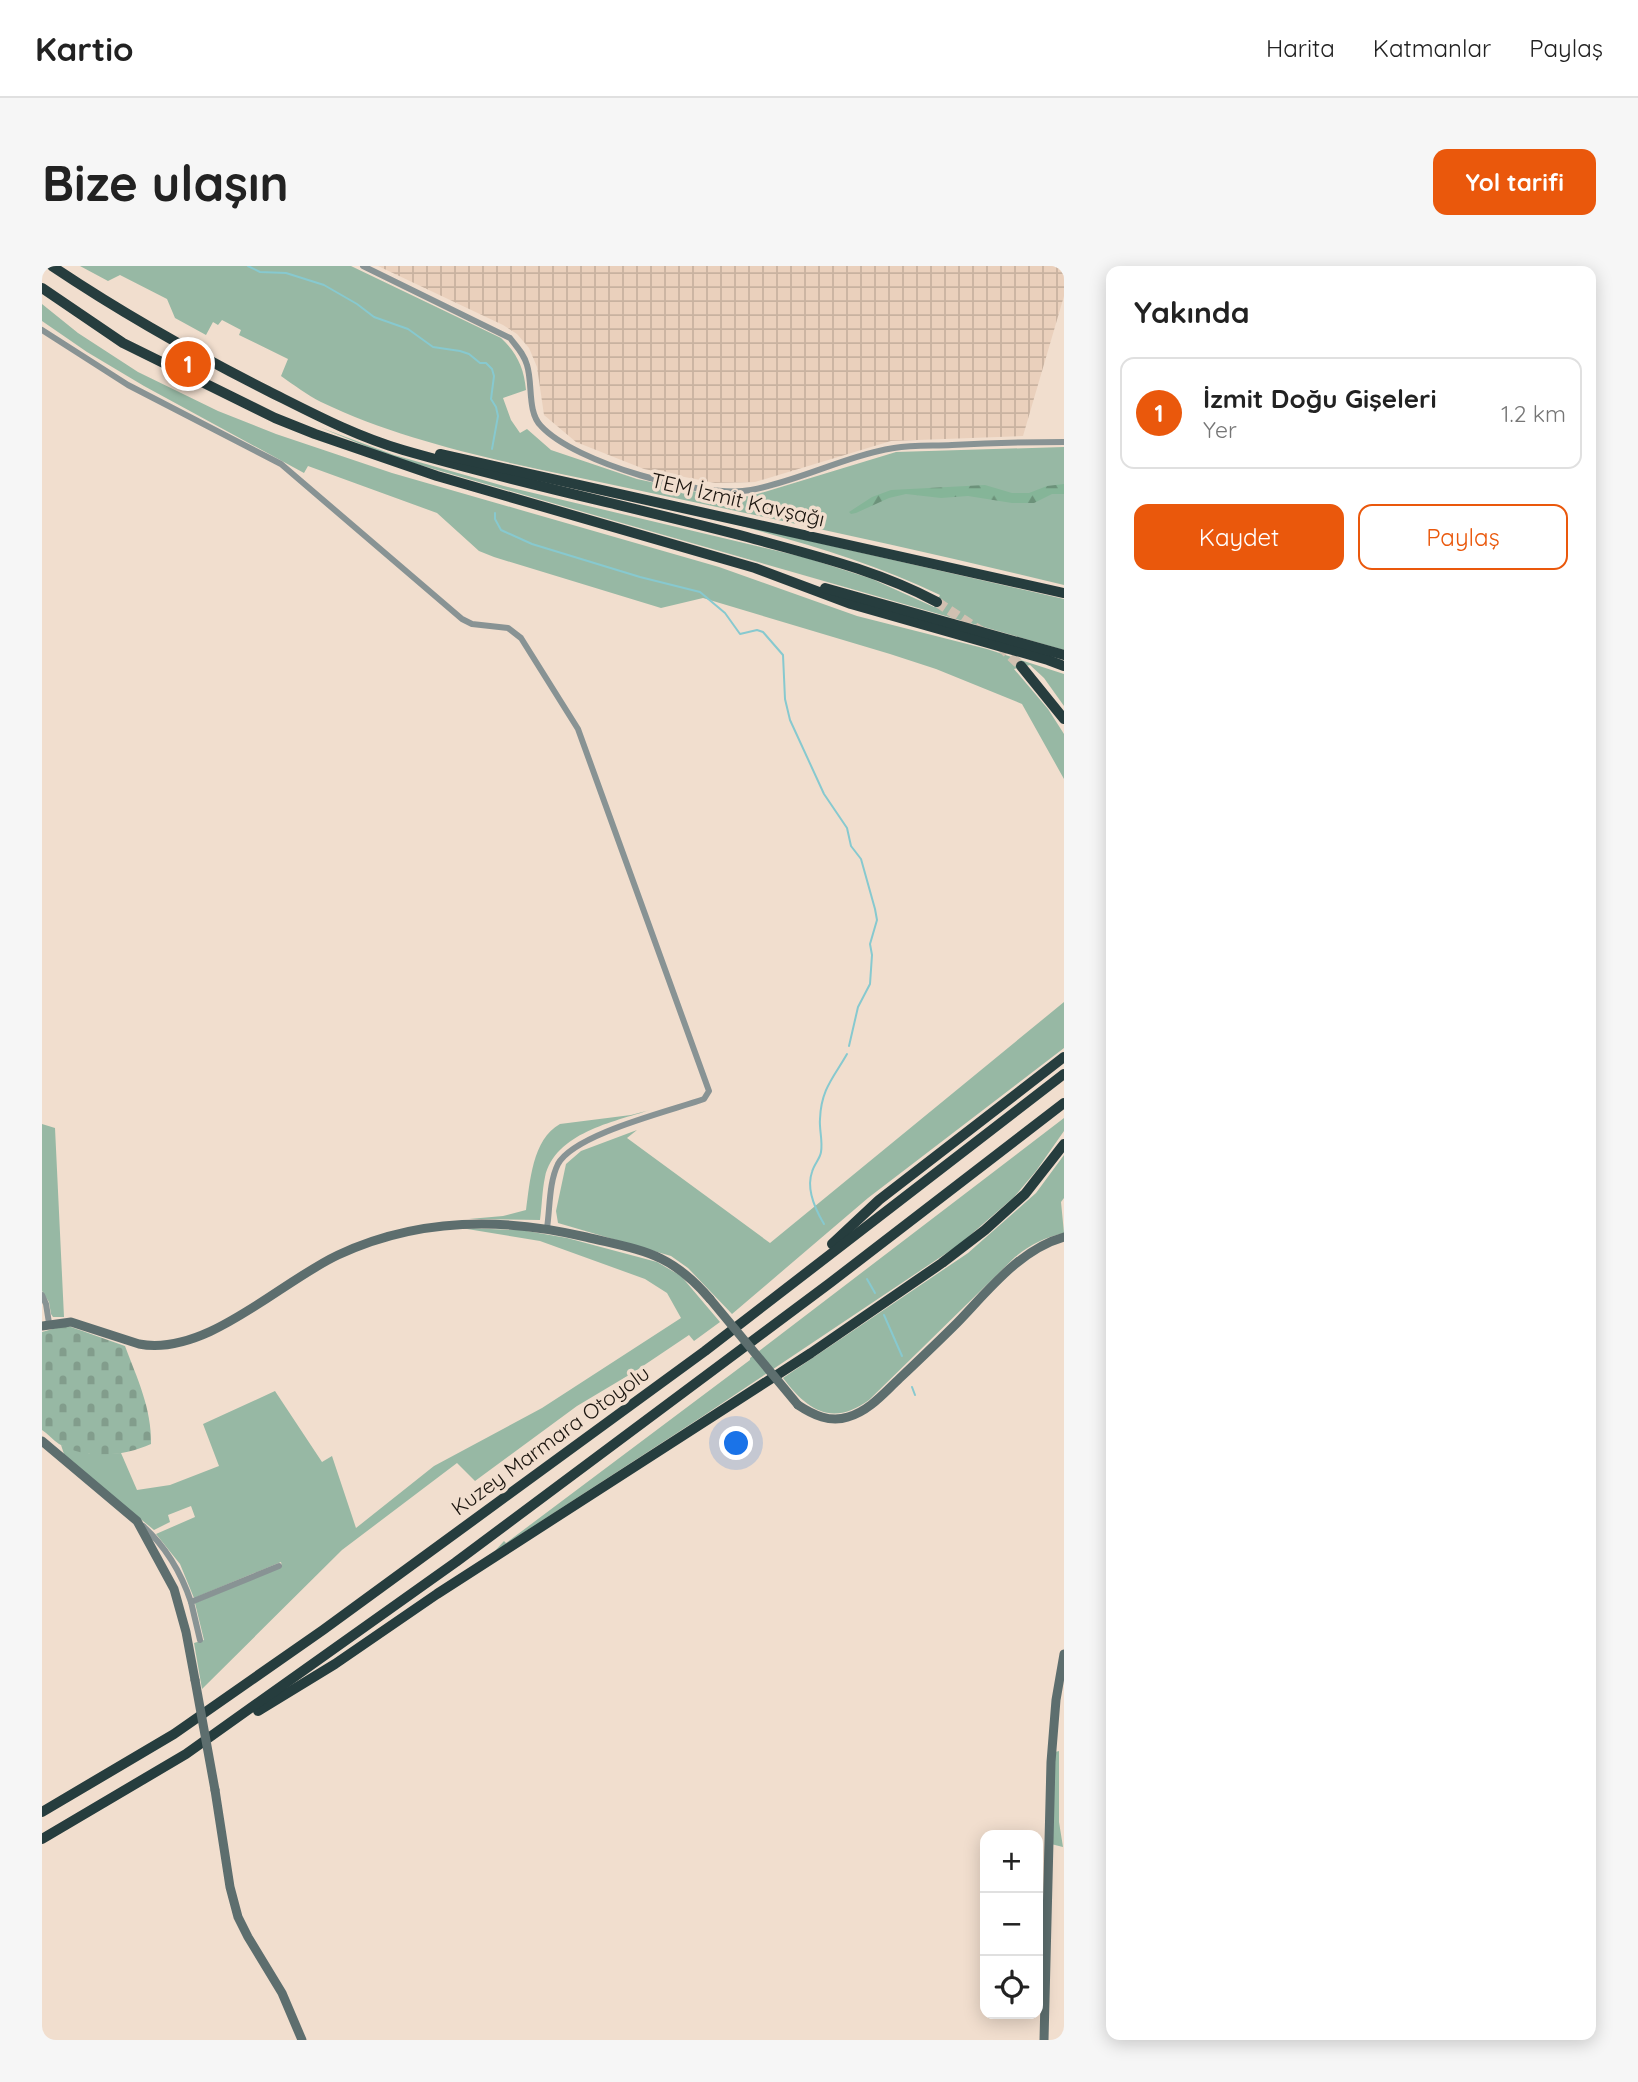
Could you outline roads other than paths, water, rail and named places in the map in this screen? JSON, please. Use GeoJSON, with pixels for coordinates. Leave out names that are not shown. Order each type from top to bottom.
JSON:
{"type":"FeatureCollection","features":[{"type":"Feature","properties":{"kind":"highway"},"geometry":{"type":"LineString","coordinates":[[52,266],[110,305],[194,353],[345,429],[402,449],[487,473],[659,514],[841,562],[909,587],[937,602]]}},
{"type":"Feature","properties":{"kind":"highway"},"geometry":{"type":"LineString","coordinates":[[42,288],[123,344],[275,418],[437,476],[1064,655]]}},
{"type":"Feature","properties":{"kind":"highway","name":"TEM İzmit Kavşağı"},"geometry":{"type":"LineString","coordinates":[[402,449],[454,455],[1064,593]]}},
{"type":"Feature","properties":{"kind":"highway"},"geometry":{"type":"LineString","coordinates":[[755,568],[851,604],[1064,666]]}},
{"type":"Feature","properties":{"kind":"highway"},"geometry":{"type":"LineString","coordinates":[[1021,666],[1064,719]]}},
{"type":"Feature","properties":{"kind":"highway"},"geometry":{"type":"LineString","coordinates":[[791,1284],[879,1200],[1064,1057]]}},
{"type":"Feature","properties":{"kind":"highway","name":"Kuzey Marmara Otoyolu"},"geometry":{"type":"LineString","coordinates":[[42,1812],[174,1734],[248,1684],[705,1351],[1064,1074]]}},
{"type":"Feature","properties":{"kind":"highway","name":"Kuzey Marmara Otoyolu"},"geometry":{"type":"LineString","coordinates":[[42,1839],[186,1754],[510,1523],[1064,1103]]}},
{"type":"Feature","properties":{"kind":"highway"},"geometry":{"type":"LineString","coordinates":[[186,1754],[335,1664],[416,1608],[811,1353],[912,1283],[1006,1212],[1040,1178],[1064,1144]]}},
{"type":"Feature","properties":{"kind":"street"},"geometry":{"type":"LineString","coordinates":[[363,266],[510,338],[527,365],[538,424],[572,448],[641,476],[737,492],[901,447],[1064,442]]}},
{"type":"Feature","properties":{"kind":"street"},"geometry":{"type":"LineString","coordinates":[[42,330],[128,385],[281,464],[462,619],[472,624],[512,630],[520,638],[578,729],[709,1091],[704,1099],[589,1139],[567,1152],[554,1174],[547,1228]]}},
{"type":"Feature","properties":{"kind":"street"},"geometry":{"type":"LineString","coordinates":[[42,1295],[46,1304],[46,1325],[71,1322],[139,1344],[171,1345],[220,1327],[320,1264],[384,1237],[446,1224],[514,1224],[547,1228],[660,1257],[690,1277],[798,1405],[814,1415],[830,1419],[846,1418],[861,1412],[1015,1265],[1034,1250],[1064,1237]]}},
{"type":"Feature","properties":{"kind":"street"},"geometry":{"type":"LineString","coordinates":[[42,1441],[155,1538],[176,1565],[191,1602],[200,1640]]}},
{"type":"Feature","properties":{"kind":"street"},"geometry":{"type":"LineString","coordinates":[[137,1521],[177,1599],[195,1680],[230,1887],[238,1917],[247,1937],[282,1993],[302,2040]]}},
{"type":"Feature","properties":{"kind":"street"},"geometry":{"type":"LineString","coordinates":[[191,1602],[279,1566]]}},
{"type":"Feature","properties":{"kind":"street"},"geometry":{"type":"LineString","coordinates":[[1044,2040],[1051,1762],[1056,1700],[1064,1654]]}},
{"type":"Feature","properties":{"kind":"waterway"},"geometry":{"type":"LineString","coordinates":[[248,266],[260,272],[286,273],[324,285],[374,317],[408,329],[433,347],[460,351],[480,363],[486,363],[494,376],[491,399],[498,416],[492,449]]}},
{"type":"Feature","properties":{"kind":"waterway"},"geometry":{"type":"LineString","coordinates":[[495,513],[501,530],[532,544],[700,592],[725,613],[740,634],[757,630],[763,632],[783,655],[785,699],[790,720],[824,794],[847,828],[851,846],[861,859],[877,920],[870,944],[870,984],[858,1007],[849,1046]]}},
{"type":"Feature","properties":{"kind":"waterway"},"geometry":{"type":"LineString","coordinates":[[824,1224],[812,1199],[810,1178],[821,1152],[823,1099],[847,1054]]}},
{"type":"Feature","properties":{"kind":"waterway"},"geometry":{"type":"LineString","coordinates":[[867,1279],[875,1293]]}},
{"type":"Feature","properties":{"kind":"waterway"},"geometry":{"type":"LineString","coordinates":[[884,1315],[902,1356]]}},
{"type":"Feature","properties":{"kind":"waterway"},"geometry":{"type":"LineString","coordinates":[[912,1387],[915,1395]]}},
{"type":"Feature","properties":{"kind":"tunnel"},"geometry":{"type":"LineString","coordinates":[[937,602],[982,632]]}},
{"type":"Feature","properties":{"kind":"tunnel"},"geometry":{"type":"LineString","coordinates":[[1000,646],[1021,666]]}},
{"type":"Feature","properties":{"kind":"place","name":"İzmit Doğu Gişeleri"},"geometry":{"type":"Point","coordinates":[188,364]}}]}
